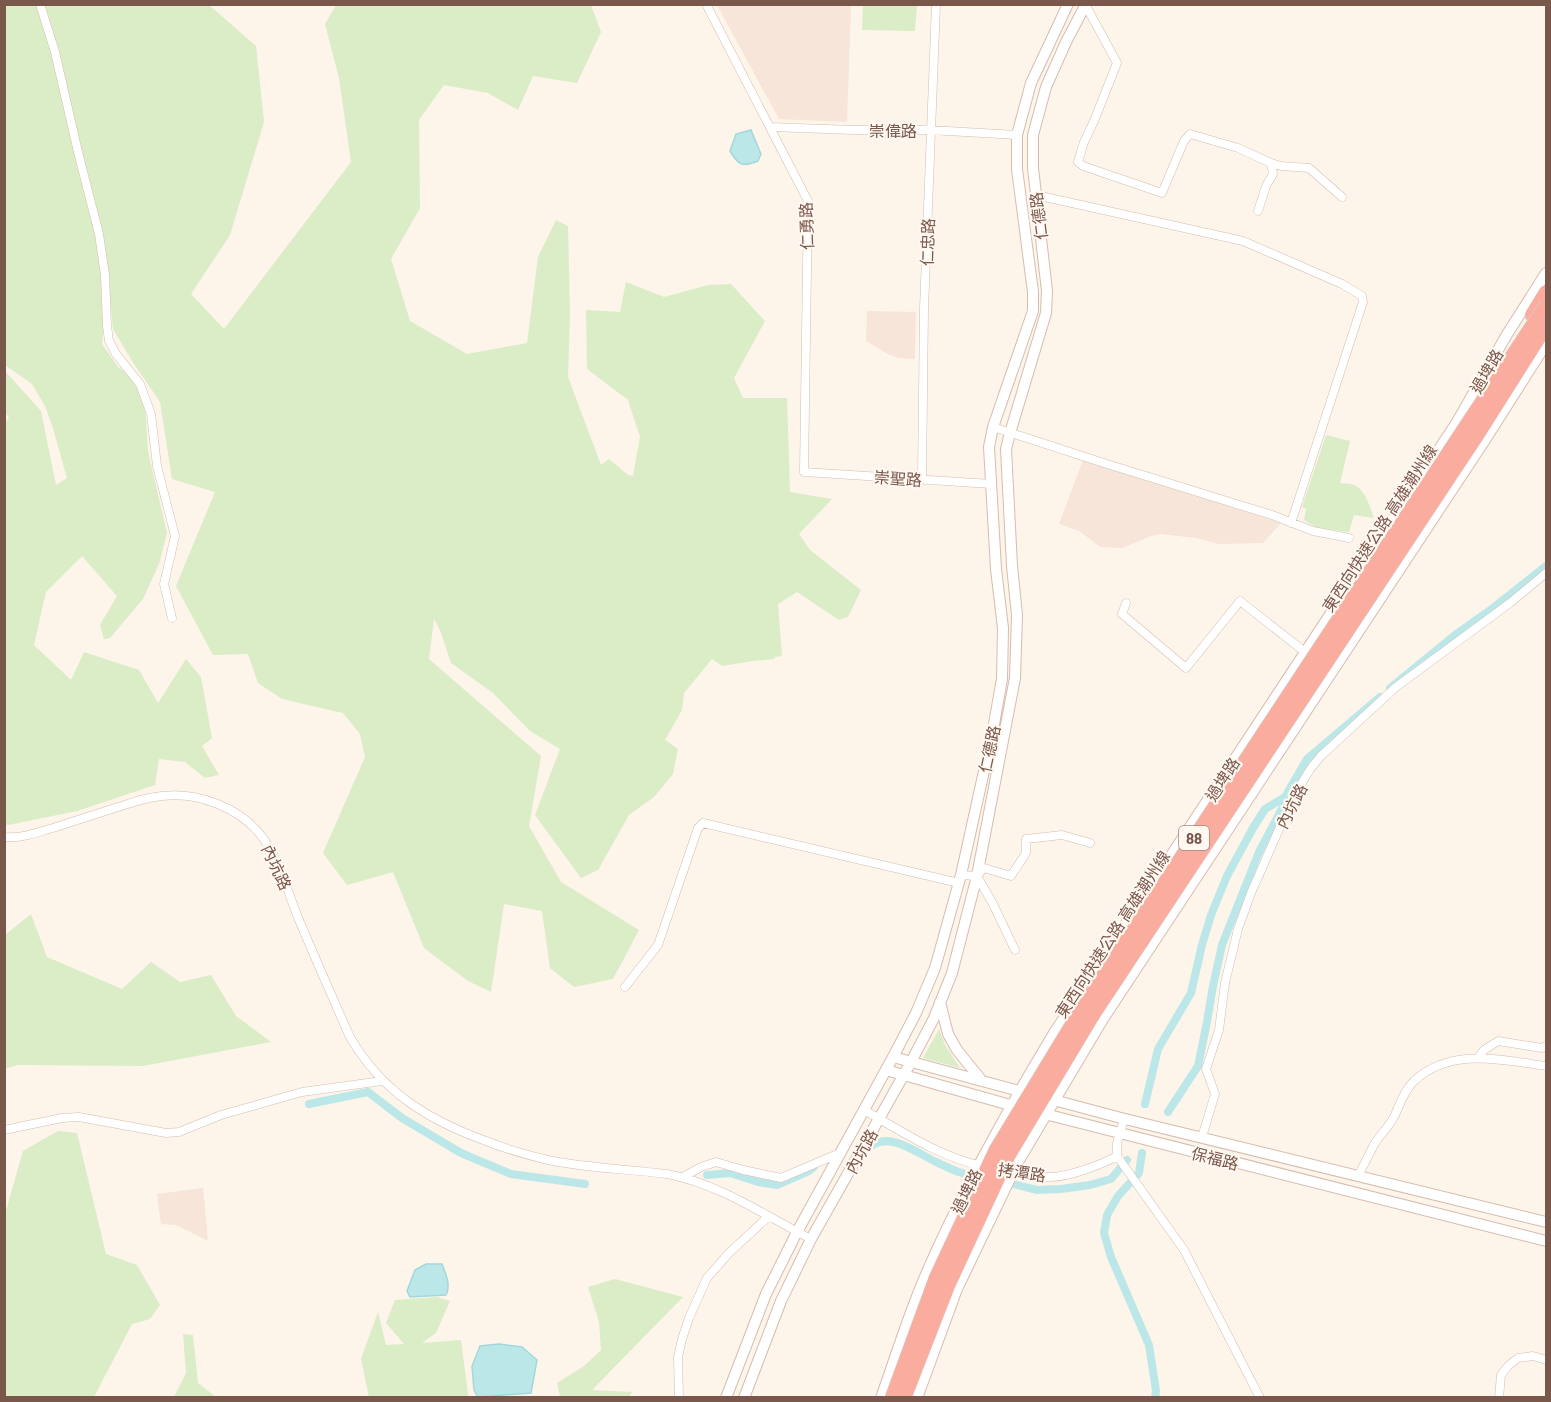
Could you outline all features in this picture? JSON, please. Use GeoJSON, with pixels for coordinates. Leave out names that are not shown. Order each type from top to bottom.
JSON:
{"type":"FeatureCollection","features":[{"type":"Feature","properties":{"kind":"highway"},"geometry":{"type":"LineString","coordinates":[[1465,427],[1546,292]]}},
{"type":"Feature","properties":{"kind":"highway","name":"東西向快速公路 高雄潮州線"},"geometry":{"type":"LineString","coordinates":[[892,1398],[936,1278],[996,1150],[1084,1005],[1546,305]]}},
{"type":"Feature","properties":{"kind":"highway","name":"東西向快速公路 高雄潮州線"},"geometry":{"type":"LineString","coordinates":[[904,1398],[948,1285],[1008,1156],[1088,1023],[1477,435],[1546,326]]}},
{"type":"Feature","properties":{"kind":"street"},"geometry":{"type":"LineString","coordinates":[[40,4],[55,52],[99,234],[105,275],[109,341],[116,354],[140,384],[152,414],[157,466],[175,536],[164,584],[172,618]]}},
{"type":"Feature","properties":{"kind":"street","name":"仁勇路"},"geometry":{"type":"LineString","coordinates":[[706,4],[808,201],[804,472]]}},
{"type":"Feature","properties":{"kind":"street","name":"仁忠路"},"geometry":{"type":"LineString","coordinates":[[922,480],[924,309],[936,4]]}},
{"type":"Feature","properties":{"kind":"street","name":"仁德路"},"geometry":{"type":"LineString","coordinates":[[893,1057],[916,1013],[935,968],[960,879],[1002,679],[1003,628],[996,569],[990,447],[993,427],[1032,311],[1033,292],[1017,169],[1017,135],[1031,83],[1068,4]]}},
{"type":"Feature","properties":{"kind":"street"},"geometry":{"type":"LineString","coordinates":[[1085,5],[1117,63],[1084,142],[1078,162],[1083,166],[1162,193],[1184,141],[1190,134],[1238,148],[1281,166],[1309,168],[1342,197]]}},
{"type":"Feature","properties":{"kind":"street","name":"仁德路"},"geometry":{"type":"LineString","coordinates":[[911,1062],[934,1018],[952,973],[977,876],[1015,678],[1017,615],[1006,449],[1046,313],[1047,291],[1033,168],[1033,135],[1046,87],[1085,5]]}},
{"type":"Feature","properties":{"kind":"street","name":"崇偉路"},"geometry":{"type":"LineString","coordinates":[[770,127],[930,130],[1017,135]]}},
{"type":"Feature","properties":{"kind":"street"},"geometry":{"type":"LineString","coordinates":[[1258,211],[1266,186],[1273,174],[1272,163]]}},
{"type":"Feature","properties":{"kind":"street"},"geometry":{"type":"LineString","coordinates":[[1036,195],[1243,241],[1342,284],[1362,296],[1363,302],[1292,523]]}},
{"type":"Feature","properties":{"kind":"street","name":"過埤路"},"geometry":{"type":"LineString","coordinates":[[881,1398],[926,1273],[988,1145],[1019,1091],[1054,1033],[1457,422],[1506,336],[1546,273]]}},
{"type":"Feature","properties":{"kind":"street","name":"過埤路"},"geometry":{"type":"LineString","coordinates":[[917,1398],[957,1289],[1000,1199],[1103,1019],[1546,344]]}},
{"type":"Feature","properties":{"kind":"street"},"geometry":{"type":"LineString","coordinates":[[993,427],[1272,515],[1313,531],[1349,538]]}},
{"type":"Feature","properties":{"kind":"street","name":"崇聖路"},"geometry":{"type":"LineString","coordinates":[[804,472],[992,484]]}},
{"type":"Feature","properties":{"kind":"street","name":"內坑路"},"geometry":{"type":"LineString","coordinates":[[1202,1137],[1215,1094],[1206,1069],[1219,1030],[1225,983],[1238,929],[1271,847],[1311,768],[1396,687],[1510,603],[1546,573]]}},
{"type":"Feature","properties":{"kind":"street"},"geometry":{"type":"LineString","coordinates":[[1126,603],[1122,614],[1186,668],[1240,601],[1305,652]]}},
{"type":"Feature","properties":{"kind":"street","name":"內坑路"},"geometry":{"type":"LineString","coordinates":[[4,837],[12,838],[33,834],[149,797],[197,796],[218,804],[249,822],[270,848],[281,869],[298,918],[350,1037],[359,1053],[382,1081],[406,1101],[427,1115],[463,1133],[548,1160],[683,1177],[717,1189],[811,1239]]}},
{"type":"Feature","properties":{"kind":"street"},"geometry":{"type":"LineString","coordinates":[[625,987],[658,945],[698,828],[704,823],[960,879],[977,876],[984,868],[1011,876],[1026,853],[1026,839],[1062,836],[1090,843]]}},
{"type":"Feature","properties":{"kind":"street"},"geometry":{"type":"LineString","coordinates":[[977,876],[1015,950]]}},
{"type":"Feature","properties":{"kind":"street"},"geometry":{"type":"LineString","coordinates":[[940,1002],[948,1034],[957,1050],[982,1081]]}},
{"type":"Feature","properties":{"kind":"street"},"geometry":{"type":"LineString","coordinates":[[1478,1058],[1484,1050],[1498,1041],[1542,1048],[1546,1046]]}},
{"type":"Feature","properties":{"kind":"street","name":"保福路"},"geometry":{"type":"LineString","coordinates":[[893,1057],[1124,1119],[1546,1222]]}},
{"type":"Feature","properties":{"kind":"street","name":"內坑路"},"geometry":{"type":"LineString","coordinates":[[726,1398],[766,1294],[797,1232],[893,1057]]}},
{"type":"Feature","properties":{"kind":"street"},"geometry":{"type":"LineString","coordinates":[[1358,1176],[1404,1095],[1413,1082],[1426,1071],[1451,1060],[1478,1058],[1546,1066]]}},
{"type":"Feature","properties":{"kind":"street","name":"內坑路"},"geometry":{"type":"LineString","coordinates":[[744,1398],[781,1302],[811,1239],[911,1062]]}},
{"type":"Feature","properties":{"kind":"street","name":"保福路"},"geometry":{"type":"LineString","coordinates":[[886,1070],[1046,1115],[1546,1241]]}},
{"type":"Feature","properties":{"kind":"street"},"geometry":{"type":"LineString","coordinates":[[4,1130],[62,1118],[79,1117],[166,1133],[179,1132],[222,1115],[302,1092],[382,1081]]}},
{"type":"Feature","properties":{"kind":"street","name":"拷潭路"},"geometry":{"type":"LineString","coordinates":[[864,1110],[934,1148],[977,1168],[1012,1175],[1053,1177],[1091,1168],[1118,1158]]}},
{"type":"Feature","properties":{"kind":"street"},"geometry":{"type":"LineString","coordinates":[[1124,1119],[1117,1143],[1118,1158],[1184,1250],[1260,1398]]}},
{"type":"Feature","properties":{"kind":"street","name":"內坑路"},"geometry":{"type":"LineString","coordinates":[[683,1177],[716,1162],[781,1178],[840,1153]]}},
{"type":"Feature","properties":{"kind":"street"},"geometry":{"type":"LineString","coordinates":[[679,1398],[678,1357],[689,1318],[707,1278],[729,1252],[769,1216]]}},
{"type":"Feature","properties":{"kind":"street"},"geometry":{"type":"LineString","coordinates":[[1499,1398],[1501,1375],[1508,1366],[1518,1358],[1533,1356],[1546,1360]]}},
{"type":"Feature","properties":{"kind":"shaded area"},"geometry":{"type":"Polygon","coordinates":[[[717,5],[851,5],[847,122],[779,119],[717,5]]]}},
{"type":"Feature","properties":{"kind":"shaded area"},"geometry":{"type":"Polygon","coordinates":[[[867,311],[916,312],[915,359],[898,358],[866,341],[867,311]]]}},
{"type":"Feature","properties":{"kind":"shaded area"},"geometry":{"type":"Polygon","coordinates":[[[1083,460],[1281,523],[1263,543],[1219,544],[1196,538],[1161,534],[1122,548],[1101,547],[1079,531],[1059,524],[1083,460]]]}},
{"type":"Feature","properties":{"kind":"shaded area"},"geometry":{"type":"Polygon","coordinates":[[[203,1188],[208,1241],[176,1225],[161,1224],[157,1194],[203,1188]]]}},
{"type":"Feature","properties":{"kind":"green space"},"geometry":{"type":"Polygon","coordinates":[[[5,5],[209,5],[256,46],[264,122],[230,235],[191,294],[224,329],[351,162],[339,78],[325,24],[336,5],[591,5],[601,32],[577,83],[533,76],[518,110],[488,93],[444,85],[419,120],[420,208],[391,259],[410,321],[467,354],[527,343],[538,257],[556,220],[568,226],[570,314],[568,377],[601,465],[609,459],[628,475],[633,476],[640,437],[628,400],[587,369],[586,310],[620,312],[626,282],[664,297],[708,285],[731,284],[765,321],[734,378],[743,398],[787,398],[790,492],[832,499],[799,534],[810,550],[861,590],[848,617],[839,620],[797,592],[778,604],[782,656],[722,666],[712,659],[684,693],[682,710],[665,740],[678,749],[673,774],[654,797],[629,815],[598,870],[581,878],[535,815],[560,749],[530,731],[493,693],[451,663],[434,619],[429,659],[541,756],[529,826],[561,882],[639,930],[613,979],[574,987],[550,968],[542,911],[504,904],[491,992],[468,981],[424,948],[393,872],[347,885],[323,853],[365,757],[360,734],[343,713],[282,699],[258,683],[248,654],[213,655],[176,586],[215,492],[172,479],[160,402],[113,329],[109,289],[102,344],[118,367],[138,380],[145,405],[148,451],[167,533],[159,564],[143,599],[110,638],[104,639],[100,625],[117,596],[82,556],[46,592],[34,645],[71,680],[84,652],[139,670],[158,703],[186,659],[201,677],[212,738],[202,746],[219,775],[205,778],[185,762],[159,759],[155,785],[77,811],[5,824],[4,424],[9,417],[5,413],[4,370],[41,411],[56,485],[67,478],[45,406],[32,384],[5,365],[5,5]]]}},
{"type":"Feature","properties":{"kind":"green space"},"geometry":{"type":"Polygon","coordinates":[[[863,5],[917,5],[915,31],[862,30],[863,5]]]}},
{"type":"Feature","properties":{"kind":"green space"},"geometry":{"type":"Polygon","coordinates":[[[1326,435],[1350,441],[1340,483],[1353,484],[1362,491],[1374,518],[1354,515],[1349,532],[1317,528],[1304,520],[1306,509],[1302,507],[1326,435]]]}},
{"type":"Feature","properties":{"kind":"green space"},"geometry":{"type":"Polygon","coordinates":[[[31,914],[47,957],[122,989],[151,962],[180,982],[211,975],[236,1016],[271,1042],[143,1066],[17,1065],[5,1069],[5,935],[31,914]]]}},
{"type":"Feature","properties":{"kind":"green space"},"geometry":{"type":"Polygon","coordinates":[[[939,1029],[945,1045],[960,1068],[923,1058],[939,1029]]]}},
{"type":"Feature","properties":{"kind":"green space"},"geometry":{"type":"Polygon","coordinates":[[[58,1131],[77,1133],[106,1254],[137,1265],[160,1305],[150,1319],[132,1324],[94,1397],[5,1397],[5,1214],[23,1151],[58,1131]]]}},
{"type":"Feature","properties":{"kind":"green space"},"geometry":{"type":"Polygon","coordinates":[[[615,1279],[683,1297],[592,1390],[632,1392],[629,1397],[560,1397],[557,1383],[584,1366],[601,1350],[599,1322],[588,1287],[615,1279]]]}},
{"type":"Feature","properties":{"kind":"green space"},"geometry":{"type":"Polygon","coordinates":[[[437,1297],[450,1301],[436,1333],[422,1343],[461,1340],[468,1395],[466,1398],[369,1397],[361,1359],[378,1312],[386,1345],[404,1344],[386,1323],[395,1300],[437,1297]]]}},
{"type":"Feature","properties":{"kind":"green space"},"geometry":{"type":"Polygon","coordinates":[[[183,1334],[193,1335],[198,1383],[216,1397],[174,1397],[186,1373],[183,1334]]]}},
{"type":"Feature","properties":{"kind":"water"},"geometry":{"type":"Polygon","coordinates":[[[751,130],[761,154],[758,161],[741,164],[730,151],[736,134],[751,130]]]}},
{"type":"Feature","properties":{"kind":"water"},"geometry":{"type":"Polygon","coordinates":[[[426,1264],[442,1264],[448,1284],[446,1295],[410,1297],[407,1291],[415,1270],[426,1264]]]}},
{"type":"Feature","properties":{"kind":"water"},"geometry":{"type":"Polygon","coordinates":[[[499,1344],[522,1347],[537,1360],[531,1393],[478,1397],[474,1390],[472,1366],[480,1346],[499,1344]]]}},
{"type":"Feature","properties":{"kind":"waterway"},"geometry":{"type":"LineString","coordinates":[[1390,688],[1546,566]]}},
{"type":"Feature","properties":{"kind":"waterway"},"geometry":{"type":"LineString","coordinates":[[1168,1112],[1198,1066],[1222,945],[1259,852],[1284,805],[1285,797],[1307,759],[1380,697]]}},
{"type":"Feature","properties":{"kind":"waterway"},"geometry":{"type":"LineString","coordinates":[[1145,1104],[1158,1049],[1191,993],[1211,915],[1227,876],[1265,809],[1285,797]]}},
{"type":"Feature","properties":{"kind":"waterway"},"geometry":{"type":"LineString","coordinates":[[309,1104],[368,1092],[402,1118],[461,1153],[511,1174],[585,1184]]}},
{"type":"Feature","properties":{"kind":"waterway"},"geometry":{"type":"LineString","coordinates":[[873,1145],[889,1141],[897,1143],[952,1170],[978,1177]]}},
{"type":"Feature","properties":{"kind":"waterway"},"geometry":{"type":"LineString","coordinates":[[1142,1153],[1139,1173],[1118,1196],[1107,1215],[1104,1233],[1111,1257],[1149,1345],[1155,1398]]}},
{"type":"Feature","properties":{"kind":"waterway"},"geometry":{"type":"LineString","coordinates":[[1005,1182],[1037,1190],[1090,1185],[1111,1179],[1127,1160]]}},
{"type":"Feature","properties":{"kind":"waterway"},"geometry":{"type":"LineString","coordinates":[[707,1175],[730,1173],[777,1185],[814,1167]]}}]}
